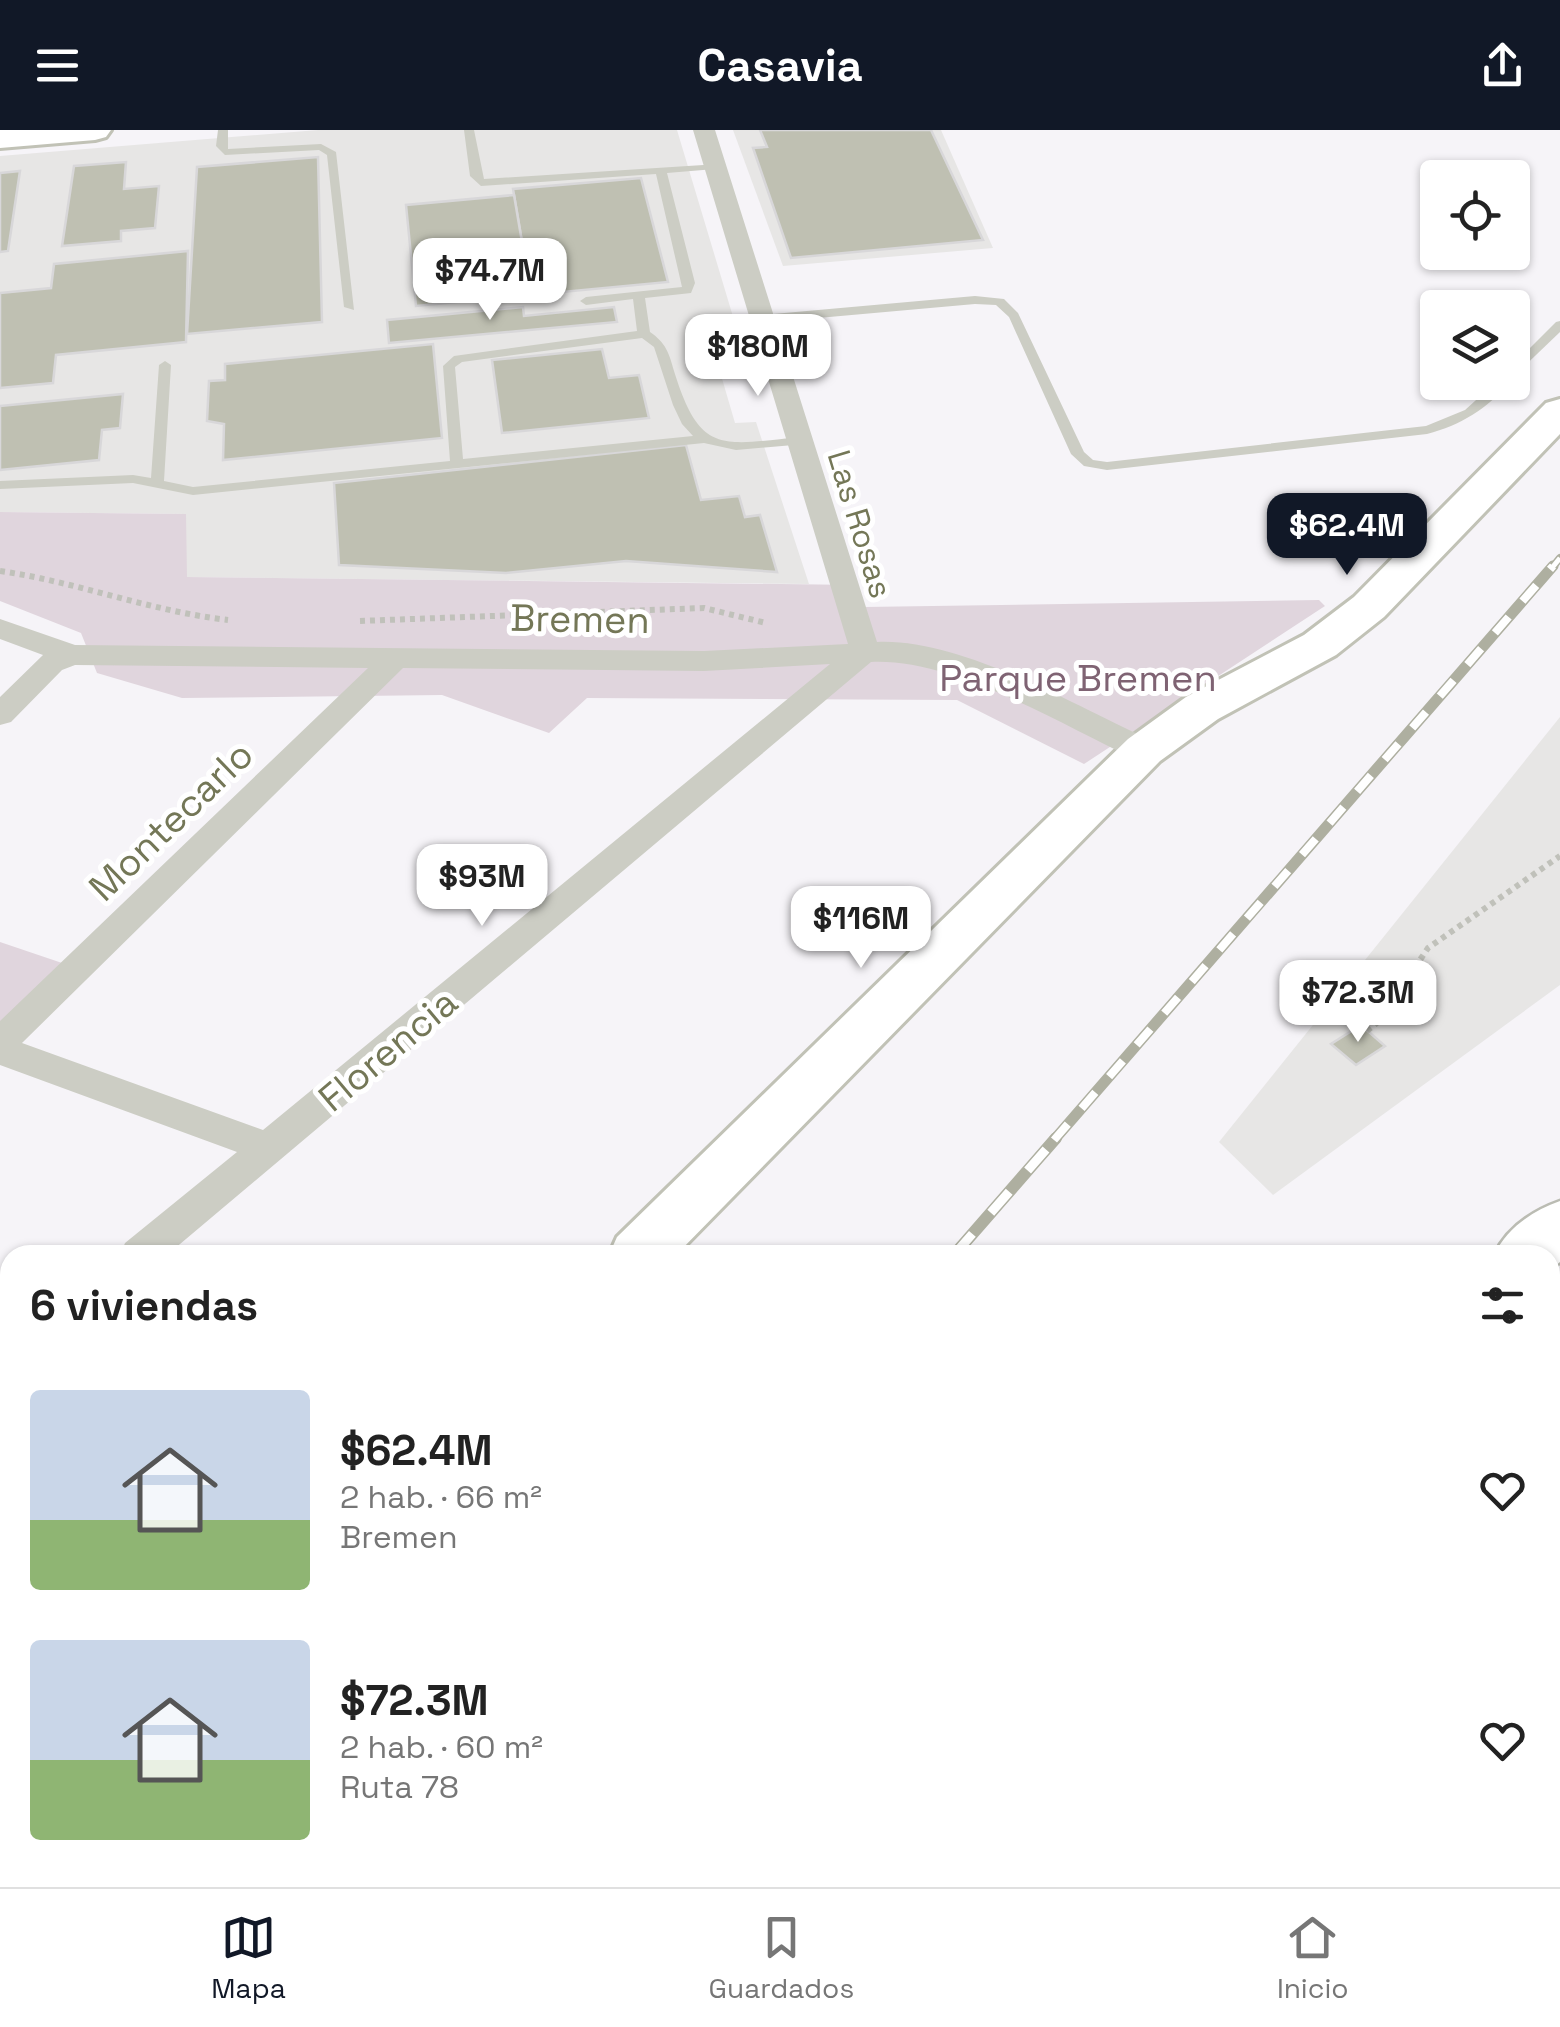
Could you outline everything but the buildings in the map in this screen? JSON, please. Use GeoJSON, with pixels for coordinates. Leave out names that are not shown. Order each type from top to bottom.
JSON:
{"type":"FeatureCollection","features":[{"type":"Feature","properties":{"kind":"main road"},"geometry":{"type":"LineString","coordinates":[[0,138],[91,130]]}},
{"type":"Feature","properties":{"kind":"main road"},"geometry":{"type":"LineString","coordinates":[[648,1245],[1144,750],[1202,708],[1320,645],[1357,617],[1560,411]]}},
{"type":"Feature","properties":{"kind":"main road"},"geometry":{"type":"LineString","coordinates":[[1537,1245],[1560,1227]]}},
{"type":"Feature","properties":{"kind":"street","name":"Las Rosas"},"geometry":{"type":"LineString","coordinates":[[704,130],[800,441],[850,653]]}},
{"type":"Feature","properties":{"kind":"street","name":"Bremen"},"geometry":{"type":"LineString","coordinates":[[0,628],[72,655],[704,661],[911,652],[952,662],[1144,750]]}},
{"type":"Feature","properties":{"kind":"street","name":"Florencia"},"geometry":{"type":"LineString","coordinates":[[152,1245],[850,653]]}},
{"type":"Feature","properties":{"kind":"street"},"geometry":{"type":"LineString","coordinates":[[0,716],[38,674],[51,663],[72,655]]}},
{"type":"Feature","properties":{"kind":"street","name":"Montecarlo"},"geometry":{"type":"LineString","coordinates":[[0,1047],[398,656]]}},
{"type":"Feature","properties":{"kind":"street"},"geometry":{"type":"LineString","coordinates":[[0,1047],[269,1148]]}},
{"type":"Feature","properties":{"kind":"lane"},"geometry":{"type":"LineString","coordinates":[[223,130],[225,152],[321,147],[332,154],[350,307]]}},
{"type":"Feature","properties":{"kind":"lane"},"geometry":{"type":"LineString","coordinates":[[470,130],[476,176],[482,183],[716,166]]}},
{"type":"Feature","properties":{"kind":"lane"},"geometry":{"type":"LineString","coordinates":[[586,301],[687,290],[689,284],[661,171]]}},
{"type":"Feature","properties":{"kind":"lane"},"geometry":{"type":"LineString","coordinates":[[639,296],[644,334]]}},
{"type":"Feature","properties":{"kind":"lane"},"geometry":{"type":"LineString","coordinates":[[762,320],[975,300],[1000,302],[1014,316],[1078,454],[1089,463],[1106,466],[1428,430],[1457,423],[1487,400]]}},
{"type":"Feature","properties":{"kind":"lane"},"geometry":{"type":"LineString","coordinates":[[1530,356],[1560,325]]}},
{"type":"Feature","properties":{"kind":"lane"},"geometry":{"type":"LineString","coordinates":[[457,464],[449,366],[458,359],[644,334],[660,345],[682,418],[703,438]]}},
{"type":"Feature","properties":{"kind":"lane"},"geometry":{"type":"LineString","coordinates":[[157,483],[165,365]]}},
{"type":"Feature","properties":{"kind":"lane"},"geometry":{"type":"LineString","coordinates":[[0,485],[133,479],[193,491],[703,438],[737,446],[800,441]]}},
{"type":"Feature","properties":{"kind":"path"},"geometry":{"type":"LineString","coordinates":[[0,572],[28,574],[152,609],[242,620]]}},
{"type":"Feature","properties":{"kind":"path"},"geometry":{"type":"LineString","coordinates":[[356,621],[704,608],[787,630],[850,653]]}},
{"type":"Feature","properties":{"kind":"path"},"geometry":{"type":"LineString","coordinates":[[1367,1030],[1379,1021],[1428,948],[1560,856]]}},
{"type":"Feature","properties":{"kind":"shaded area"},"geometry":{"type":"Polygon","coordinates":[[[318,130],[677,130],[737,330],[709,334],[735,423],[756,422],[809,584],[186,577],[186,514],[0,512],[0,156],[318,130]]]}},
{"type":"Feature","properties":{"kind":"shaded area"},"geometry":{"type":"Polygon","coordinates":[[[733,130],[941,130],[993,248],[783,266],[733,130]]]}},
{"type":"Feature","properties":{"kind":"shaded area"},"geometry":{"type":"Polygon","coordinates":[[[1560,717],[1560,985],[1273,1195],[1219,1142],[1560,717]]]}},
{"type":"Feature","properties":{"kind":"green space","name":"Parque Bremen"},"geometry":{"type":"Polygon","coordinates":[[[0,512],[186,514],[187,577],[857,585],[864,607],[1319,600],[1325,606],[1084,764],[957,700],[587,698],[549,733],[442,695],[182,698],[97,673],[81,633],[0,601],[0,512]]]}},
{"type":"Feature","properties":{"kind":"green space"},"geometry":{"type":"Polygon","coordinates":[[[0,942],[65,964],[0,1029],[0,942]]]}},
{"type":"Feature","properties":{"kind":"railway"},"geometry":{"type":"LineString","coordinates":[[1551,569],[1560,558]]}},
{"type":"Feature","properties":{"kind":"railway"},"geometry":{"type":"LineString","coordinates":[[1054,1140],[1553,566]]}},
{"type":"Feature","properties":{"kind":"railway"},"geometry":{"type":"LineString","coordinates":[[963,1245],[1056,1138]]}}]}
